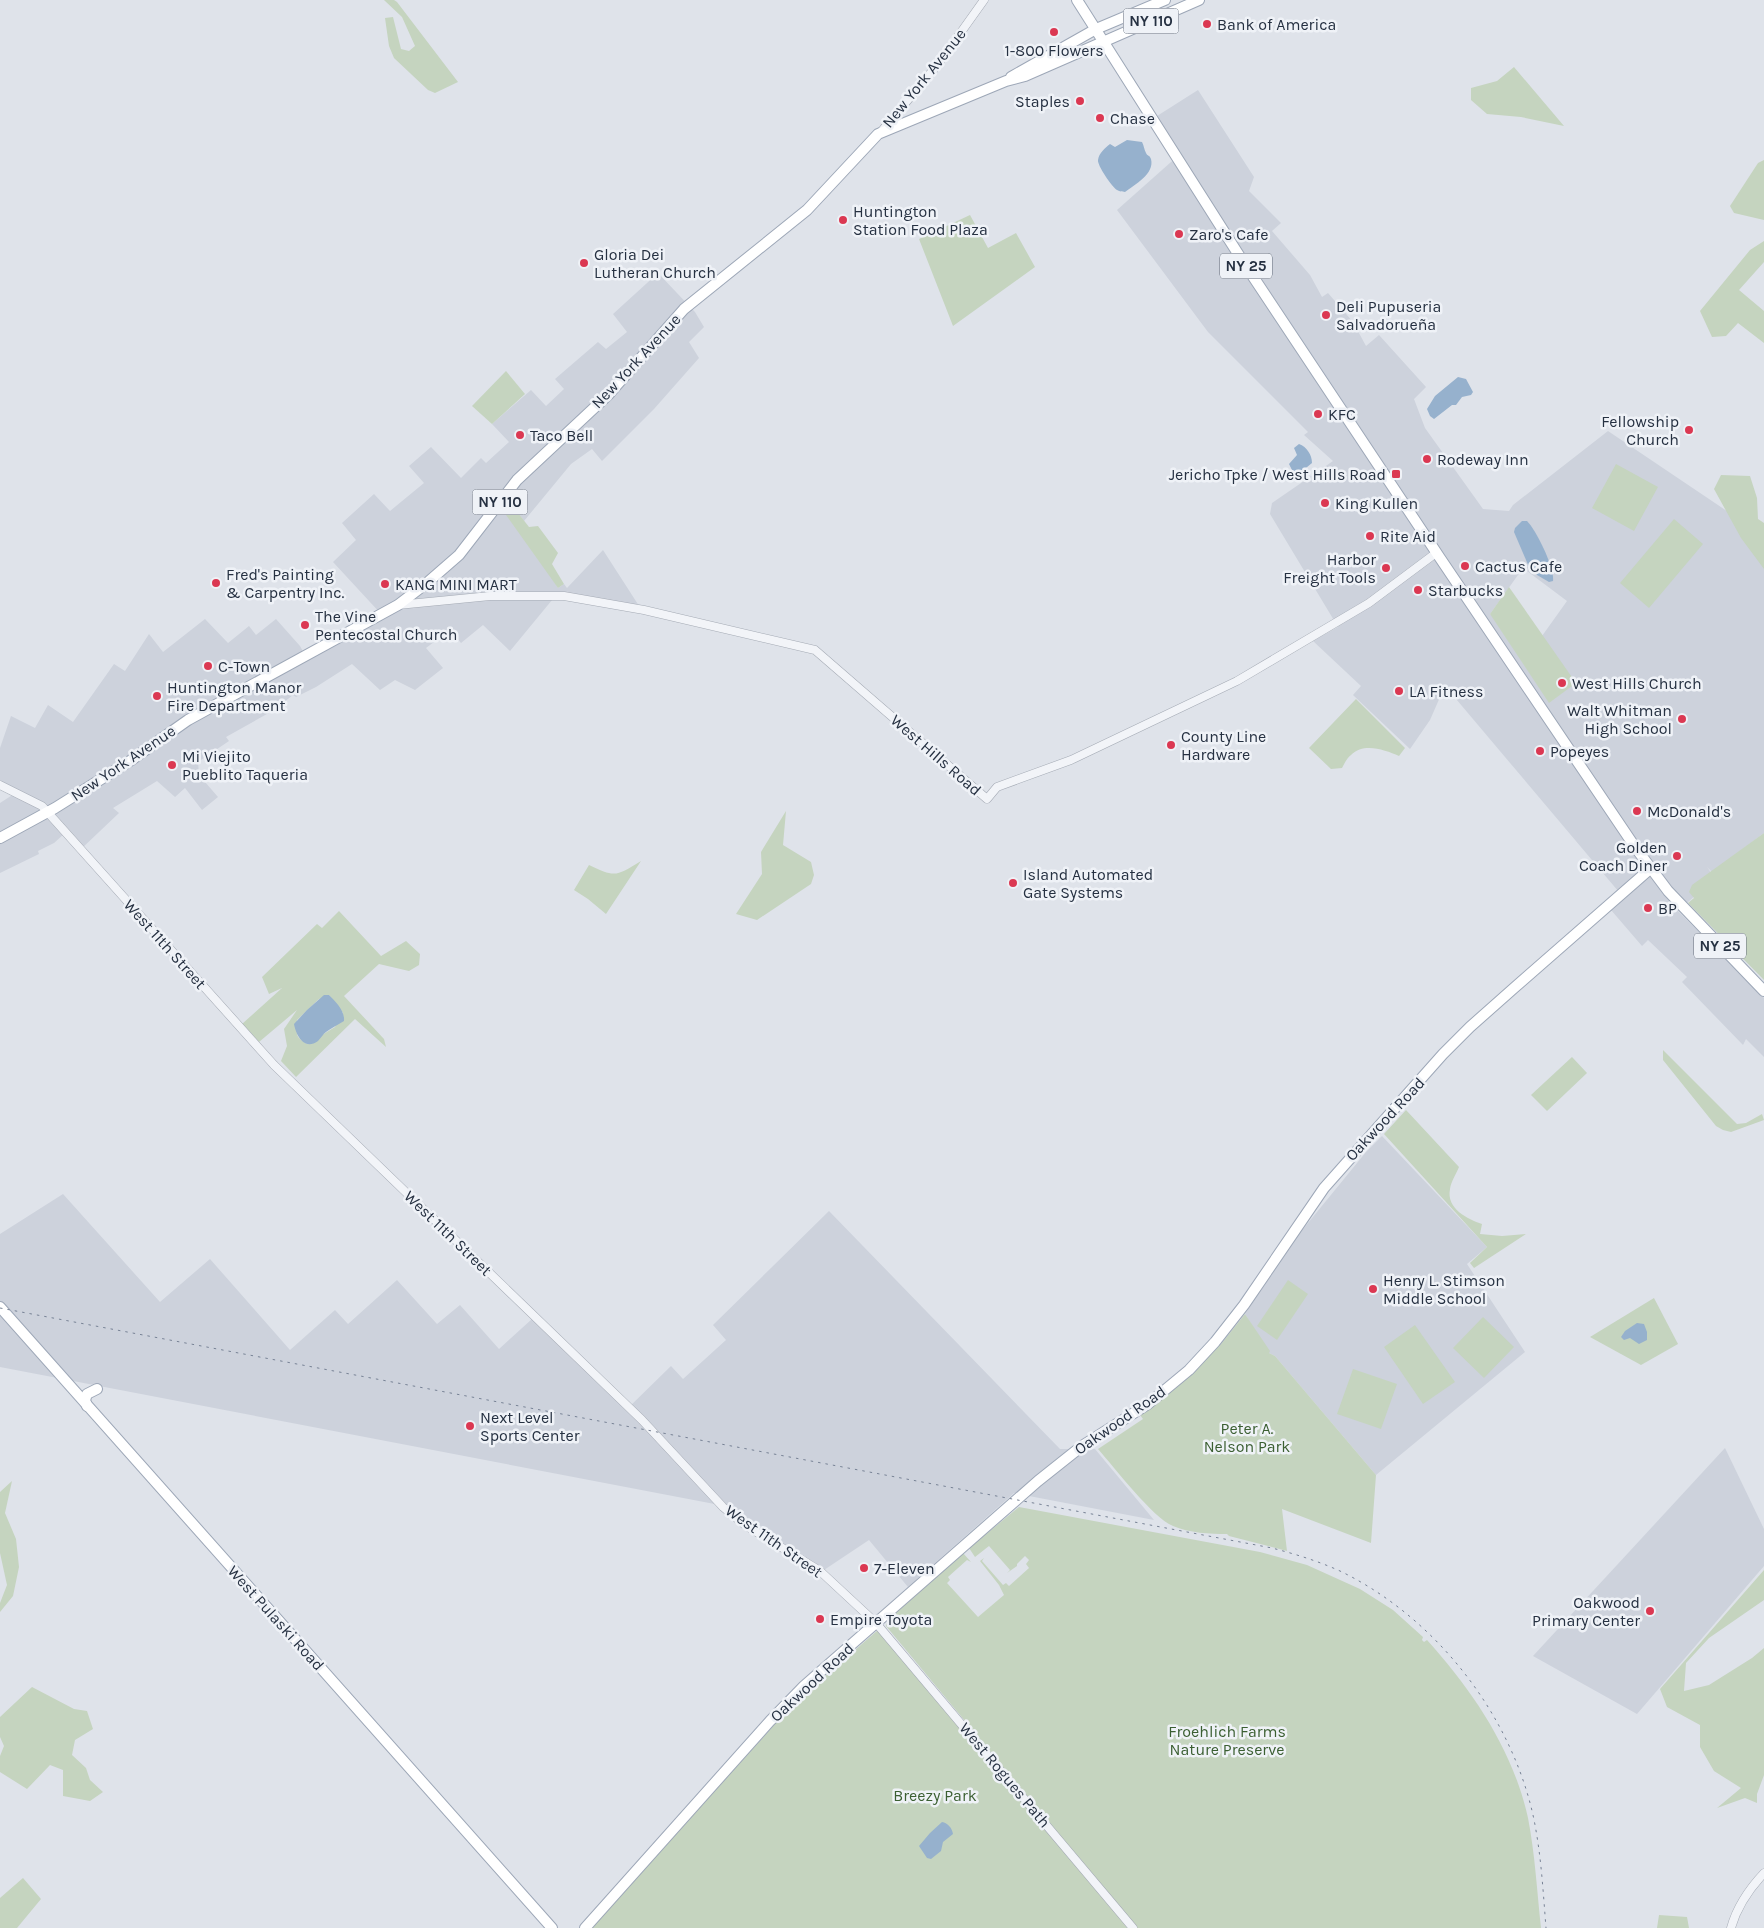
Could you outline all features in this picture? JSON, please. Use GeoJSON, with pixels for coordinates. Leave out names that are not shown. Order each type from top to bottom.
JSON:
{"type":"FeatureCollection","features":[{"type":"Feature","properties":{"kind":"main road","name":"NY 25"},"geometry":{"type":"LineString","coordinates":[[1077,0],[1224,233],[1436,553],[1650,869],[1695,921],[1764,991]]}},
{"type":"Feature","properties":{"kind":"main road","name":"NY 110"},"geometry":{"type":"LineString","coordinates":[[1006,81],[1020,70],[1096,29],[1165,0]]}},
{"type":"Feature","properties":{"kind":"main road","name":"NY 110"},"geometry":{"type":"LineString","coordinates":[[878,134],[1006,81],[1025,76],[1103,40],[1199,0]]}},
{"type":"Feature","properties":{"kind":"main road","name":"NY 110"},"geometry":{"type":"LineString","coordinates":[[853,162],[872,146],[912,121]]}},
{"type":"Feature","properties":{"kind":"main road","name":"New York Avenue"},"geometry":{"type":"LineString","coordinates":[[0,838],[48,812],[130,761],[188,720],[398,605],[428,582],[459,555],[517,480],[609,394],[684,309],[807,210],[878,134]]}},
{"type":"Feature","properties":{"kind":"main road","name":"Oakwood Road"},"geometry":{"type":"LineString","coordinates":[[584,1928],[789,1700],[1038,1481],[1082,1446],[1148,1404],[1189,1370],[1216,1342],[1244,1305],[1324,1188],[1444,1054],[1494,1006],[1650,869]]}},
{"type":"Feature","properties":{"kind":"main road","name":"West Pulaski Road"},"geometry":{"type":"LineString","coordinates":[[0,1307],[552,1928]]}},
{"type":"Feature","properties":{"kind":"main road"},"geometry":{"type":"LineString","coordinates":[[87,1406],[85,1400],[87,1394],[96,1389]]}},
{"type":"Feature","properties":{"kind":"street","name":"New York Avenue"},"geometry":{"type":"LineString","coordinates":[[878,134],[939,63],[984,0]]}},
{"type":"Feature","properties":{"kind":"street"},"geometry":{"type":"LineString","coordinates":[[893,116],[900,120],[912,121]]}},
{"type":"Feature","properties":{"kind":"street","name":"West Hills Road"},"geometry":{"type":"LineString","coordinates":[[398,605],[490,596],[564,596],[654,612],[815,650],[987,799],[997,787],[1070,760],[1237,681],[1365,606],[1436,553]]}},
{"type":"Feature","properties":{"kind":"street","name":"West 11th Street"},"geometry":{"type":"LineString","coordinates":[[0,785],[39,804],[48,812],[274,1065],[637,1416],[723,1507],[745,1525],[820,1571],[876,1623]]}},
{"type":"Feature","properties":{"kind":"street","name":"West Rogues Path"},"geometry":{"type":"LineString","coordinates":[[876,1623],[1134,1928]]}},
{"type":"Feature","properties":{"kind":"street"},"geometry":{"type":"LineString","coordinates":[[1731,1928],[1736,1912],[1751,1888],[1764,1873]]}},
{"type":"Feature","properties":{"kind":"shaded area"},"geometry":{"type":"Polygon","coordinates":[[[1198,90],[1254,177],[1249,191],[1281,223],[1272,231],[1310,275],[1322,297],[1328,293],[1353,322],[1366,346],[1379,335],[1426,387],[1414,399],[1425,428],[1483,509],[1509,511],[1513,505],[1608,431],[1764,536],[1764,833],[1712,872],[1707,867],[1715,878],[1678,911],[1764,998],[1764,1057],[1746,1039],[1743,1045],[1682,982],[1687,977],[1648,940],[1642,946],[1611,910],[1624,898],[1451,693],[1444,688],[1430,720],[1410,749],[1353,695],[1361,686],[1313,641],[1338,627],[1270,514],[1272,503],[1333,461],[1304,435],[1308,432],[1208,332],[1117,210],[1171,162],[1182,155],[1157,116],[1198,90]],[[1523,568],[1490,614],[1575,684],[1542,636],[1567,601],[1523,568]]]}},
{"type":"Feature","properties":{"kind":"shaded area"},"geometry":{"type":"Polygon","coordinates":[[[658,273],[695,312],[704,327],[689,342],[699,358],[654,409],[602,461],[592,449],[571,464],[524,521],[515,509],[558,588],[564,584],[567,588],[603,550],[641,609],[557,594],[510,651],[483,625],[461,643],[450,630],[426,648],[443,668],[415,690],[395,680],[380,690],[352,664],[316,687],[296,697],[293,695],[274,710],[226,737],[229,741],[198,762],[199,775],[218,797],[202,810],[185,788],[175,797],[157,781],[113,808],[119,813],[79,851],[64,834],[54,843],[38,851],[39,854],[0,873],[0,803],[17,792],[0,784],[0,748],[11,716],[35,728],[48,705],[73,722],[114,664],[125,671],[149,634],[163,652],[205,619],[228,643],[249,626],[256,635],[276,619],[300,646],[306,657],[382,615],[333,562],[356,540],[342,523],[374,494],[390,511],[424,483],[409,466],[431,447],[461,478],[481,458],[486,463],[509,442],[492,424],[531,390],[546,406],[564,389],[555,379],[598,342],[606,349],[627,332],[613,314],[658,273]]]}},
{"type":"Feature","properties":{"kind":"shaded area","name":"Henry L. Stimson Middle School"},"geometry":{"type":"Polygon","coordinates":[[[1382,1136],[1487,1247],[1467,1264],[1525,1352],[1376,1475],[1275,1356],[1269,1353],[1245,1314],[1299,1234],[1366,1152],[1382,1136]]]}},
{"type":"Feature","properties":{"kind":"shaded area"},"geometry":{"type":"Polygon","coordinates":[[[63,1194],[160,1302],[210,1259],[290,1350],[335,1310],[348,1324],[397,1280],[437,1324],[460,1305],[499,1349],[532,1319],[626,1410],[671,1366],[683,1379],[726,1340],[713,1325],[829,1211],[1060,1449],[1095,1449],[1154,1520],[1014,1493],[908,1587],[869,1540],[824,1570],[738,1517],[725,1506],[0,1367],[0,1234],[63,1194]]]}},
{"type":"Feature","properties":{"kind":"shaded area","name":"Oakwood Primary Center"},"geometry":{"type":"Polygon","coordinates":[[[1725,1448],[1764,1529],[1764,1566],[1637,1714],[1533,1656],[1725,1448]]]}},
{"type":"Feature","properties":{"kind":"green space"},"geometry":{"type":"Polygon","coordinates":[[[384,0],[394,0],[397,2],[458,82],[435,93],[428,90],[394,58],[389,46],[385,18],[393,17],[401,49],[409,51],[415,46],[402,17],[384,0]]]}},
{"type":"Feature","properties":{"kind":"green space"},"geometry":{"type":"Polygon","coordinates":[[[1514,67],[1564,126],[1521,117],[1487,114],[1471,100],[1471,88],[1497,81],[1514,67]]]}},
{"type":"Feature","properties":{"kind":"green space"},"geometry":{"type":"Polygon","coordinates":[[[1764,160],[1764,220],[1734,213],[1730,206],[1758,163],[1764,160]]]}},
{"type":"Feature","properties":{"kind":"green space"},"geometry":{"type":"Polygon","coordinates":[[[970,215],[988,248],[1016,233],[1035,267],[953,326],[919,239],[970,215]]]}},
{"type":"Feature","properties":{"kind":"green space"},"geometry":{"type":"Polygon","coordinates":[[[1764,241],[1764,262],[1739,290],[1764,311],[1764,343],[1738,323],[1726,336],[1712,337],[1700,311],[1750,250],[1764,241]]]}},
{"type":"Feature","properties":{"kind":"green space"},"geometry":{"type":"Polygon","coordinates":[[[506,371],[525,394],[492,424],[472,406],[506,371]]]}},
{"type":"Feature","properties":{"kind":"green space"},"geometry":{"type":"Polygon","coordinates":[[[1616,464],[1658,487],[1634,531],[1592,508],[1616,464]]]}},
{"type":"Feature","properties":{"kind":"green space"},"geometry":{"type":"Polygon","coordinates":[[[1721,475],[1750,476],[1757,498],[1758,519],[1764,523],[1764,569],[1741,538],[1714,489],[1721,475]]]}},
{"type":"Feature","properties":{"kind":"green space"},"geometry":{"type":"Polygon","coordinates":[[[515,509],[529,527],[538,526],[558,553],[552,564],[564,584],[558,588],[506,515],[515,509]]]}},
{"type":"Feature","properties":{"kind":"green space"},"geometry":{"type":"Polygon","coordinates":[[[1674,519],[1703,544],[1649,608],[1620,583],[1674,519]]]}},
{"type":"Feature","properties":{"kind":"green space"},"geometry":{"type":"Polygon","coordinates":[[[1509,587],[1576,683],[1549,703],[1490,614],[1509,587]]]}},
{"type":"Feature","properties":{"kind":"green space"},"geometry":{"type":"Polygon","coordinates":[[[1356,699],[1405,748],[1399,756],[1375,748],[1362,749],[1350,756],[1342,768],[1331,769],[1309,748],[1356,699]]]}},
{"type":"Feature","properties":{"kind":"green space"},"geometry":{"type":"Polygon","coordinates":[[[786,811],[783,845],[811,862],[814,875],[811,884],[757,920],[736,914],[762,874],[761,852],[786,811]]]}},
{"type":"Feature","properties":{"kind":"green space"},"geometry":{"type":"Polygon","coordinates":[[[1764,833],[1764,980],[1688,903],[1694,898],[1689,892],[1692,885],[1764,833]]]}},
{"type":"Feature","properties":{"kind":"green space"},"geometry":{"type":"Polygon","coordinates":[[[641,861],[606,914],[574,890],[589,865],[605,872],[616,874],[641,861]]]}},
{"type":"Feature","properties":{"kind":"green space"},"geometry":{"type":"Polygon","coordinates":[[[339,911],[381,956],[406,941],[420,954],[419,965],[409,971],[379,964],[344,996],[384,1039],[386,1047],[355,1019],[296,1077],[281,1061],[287,1046],[284,1029],[297,1010],[259,1042],[242,1024],[282,988],[269,994],[262,977],[317,924],[322,928],[339,911]],[[329,995],[319,999],[297,1020],[298,1037],[307,1044],[335,1027],[343,1013],[329,995]]]}},
{"type":"Feature","properties":{"kind":"green space"},"geometry":{"type":"Polygon","coordinates":[[[1663,1050],[1737,1124],[1746,1123],[1762,1114],[1764,1120],[1731,1132],[1716,1126],[1663,1060],[1663,1050]]]}},
{"type":"Feature","properties":{"kind":"green space"},"geometry":{"type":"Polygon","coordinates":[[[1572,1057],[1587,1073],[1547,1111],[1531,1095],[1572,1057]]]}},
{"type":"Feature","properties":{"kind":"green space"},"geometry":{"type":"Polygon","coordinates":[[[1406,1110],[1459,1167],[1452,1181],[1451,1202],[1459,1212],[1482,1224],[1480,1234],[1502,1236],[1526,1234],[1474,1268],[1470,1263],[1487,1247],[1384,1134],[1406,1110]]]}},
{"type":"Feature","properties":{"kind":"green space"},"geometry":{"type":"Polygon","coordinates":[[[1288,1280],[1308,1294],[1277,1340],[1257,1326],[1288,1280]]]}},
{"type":"Feature","properties":{"kind":"green space"},"geometry":{"type":"Polygon","coordinates":[[[1654,1298],[1678,1344],[1641,1365],[1590,1337],[1654,1298]]]}},
{"type":"Feature","properties":{"kind":"green space","name":"Peter A. Nelson Park"},"geometry":{"type":"Polygon","coordinates":[[[1245,1314],[1270,1351],[1269,1353],[1275,1356],[1376,1475],[1371,1543],[1282,1509],[1287,1551],[1227,1534],[1200,1533],[1173,1526],[1155,1513],[1098,1449],[1143,1419],[1140,1415],[1195,1370],[1221,1344],[1245,1314]]]}},
{"type":"Feature","properties":{"kind":"green space"},"geometry":{"type":"Polygon","coordinates":[[[1483,1317],[1514,1347],[1484,1378],[1453,1348],[1483,1317]]]}},
{"type":"Feature","properties":{"kind":"green space"},"geometry":{"type":"Polygon","coordinates":[[[1415,1325],[1455,1382],[1423,1404],[1384,1347],[1415,1325]]]}},
{"type":"Feature","properties":{"kind":"green space"},"geometry":{"type":"Polygon","coordinates":[[[1353,1369],[1397,1384],[1381,1429],[1337,1414],[1353,1369]]]}},
{"type":"Feature","properties":{"kind":"green space"},"geometry":{"type":"Polygon","coordinates":[[[12,1481],[5,1513],[16,1539],[19,1567],[13,1596],[0,1612],[0,1603],[7,1585],[0,1553],[0,1492],[12,1481]]]}},
{"type":"Feature","properties":{"kind":"green space","name":"Froehlich Farms Nature Preserve"},"geometry":{"type":"Polygon","coordinates":[[[1019,1507],[1260,1552],[1307,1565],[1360,1589],[1393,1610],[1423,1637],[1422,1640],[1424,1642],[1427,1640],[1444,1660],[1475,1701],[1502,1745],[1521,1793],[1528,1818],[1541,1928],[1137,1928],[886,1626],[888,1620],[963,1553],[971,1562],[967,1560],[948,1577],[950,1580],[947,1583],[978,1617],[1004,1595],[999,1585],[980,1561],[984,1558],[982,1561],[1003,1585],[1006,1583],[1009,1586],[1029,1568],[1026,1564],[1029,1560],[1025,1556],[1017,1566],[1007,1573],[1010,1570],[989,1546],[975,1557],[969,1548],[1019,1507]]]}},
{"type":"Feature","properties":{"kind":"green space"},"geometry":{"type":"Polygon","coordinates":[[[1764,1570],[1764,1600],[1709,1638],[1686,1663],[1684,1691],[1709,1685],[1752,1658],[1764,1648],[1764,1775],[1757,1794],[1757,1803],[1745,1798],[1717,1808],[1741,1788],[1714,1771],[1700,1747],[1700,1725],[1667,1707],[1660,1689],[1764,1570]]]}},
{"type":"Feature","properties":{"kind":"green space","name":"Breezy Park"},"geometry":{"type":"Polygon","coordinates":[[[878,1630],[1129,1928],[591,1928],[793,1704],[878,1630]]]}},
{"type":"Feature","properties":{"kind":"green space"},"geometry":{"type":"Polygon","coordinates":[[[32,1687],[74,1709],[87,1711],[93,1729],[75,1740],[72,1755],[86,1768],[90,1780],[103,1792],[90,1801],[63,1796],[63,1770],[50,1765],[27,1789],[0,1772],[0,1756],[4,1746],[0,1737],[0,1717],[32,1687]]]}},
{"type":"Feature","properties":{"kind":"green space"},"geometry":{"type":"Polygon","coordinates":[[[23,1878],[41,1899],[17,1928],[0,1928],[0,1898],[23,1878]]]}},
{"type":"Feature","properties":{"kind":"green space"},"geometry":{"type":"Polygon","coordinates":[[[1659,1915],[1687,1917],[1689,1928],[1657,1928],[1659,1915]]]}},
{"type":"Feature","properties":{"kind":"water"},"geometry":{"type":"Polygon","coordinates":[[[1127,140],[1142,142],[1147,155],[1151,159],[1151,164],[1147,174],[1125,192],[1118,191],[1112,185],[1102,171],[1098,160],[1104,149],[1110,144],[1115,147],[1127,140]]]}},
{"type":"Feature","properties":{"kind":"water"},"geometry":{"type":"Polygon","coordinates":[[[1458,377],[1466,379],[1473,392],[1471,395],[1462,397],[1456,405],[1452,405],[1434,419],[1430,416],[1427,409],[1435,396],[1458,377]]]}},
{"type":"Feature","properties":{"kind":"water"},"geometry":{"type":"Polygon","coordinates":[[[1299,444],[1308,452],[1312,463],[1301,472],[1294,474],[1289,464],[1297,455],[1294,448],[1299,444]]]}},
{"type":"Feature","properties":{"kind":"water"},"geometry":{"type":"Polygon","coordinates":[[[1522,521],[1527,521],[1540,541],[1551,567],[1553,581],[1549,582],[1537,575],[1529,567],[1514,532],[1515,528],[1522,521]]]}},
{"type":"Feature","properties":{"kind":"water"},"geometry":{"type":"Polygon","coordinates":[[[324,995],[329,995],[342,1010],[344,1021],[326,1032],[313,1044],[305,1043],[299,1037],[294,1024],[324,995]]]}},
{"type":"Feature","properties":{"kind":"water"},"geometry":{"type":"Polygon","coordinates":[[[1637,1323],[1644,1324],[1647,1340],[1639,1344],[1630,1338],[1624,1340],[1621,1337],[1625,1331],[1637,1323]]]}},
{"type":"Feature","properties":{"kind":"water"},"geometry":{"type":"Polygon","coordinates":[[[942,1822],[949,1826],[953,1834],[943,1842],[941,1851],[931,1859],[927,1858],[919,1846],[942,1822]]]}},
{"type":"Feature","properties":{"kind":"railway"},"geometry":{"type":"LineString","coordinates":[[0,1308],[1272,1548],[1332,1567],[1375,1591],[1407,1614],[1437,1642],[1464,1672],[1487,1705],[1506,1740],[1522,1777],[1533,1815],[1540,1857],[1546,1928]]}},
{"type":"Feature","properties":{"kind":"place","name":"Bank of America"},"geometry":{"type":"Point","coordinates":[1207,24]}},
{"type":"Feature","properties":{"kind":"place","name":"1-800 Flowers"},"geometry":{"type":"Point","coordinates":[1054,32]}},
{"type":"Feature","properties":{"kind":"place","name":"Staples"},"geometry":{"type":"Point","coordinates":[1080,101]}},
{"type":"Feature","properties":{"kind":"place","name":"Chase"},"geometry":{"type":"Point","coordinates":[1100,118]}},
{"type":"Feature","properties":{"kind":"place","name":"Huntington Station Food Plaza"},"geometry":{"type":"Point","coordinates":[843,220]}},
{"type":"Feature","properties":{"kind":"place","name":"Zaro's Cafe"},"geometry":{"type":"Point","coordinates":[1179,234]}},
{"type":"Feature","properties":{"kind":"place","name":"Gloria Dei Lutheran Church"},"geometry":{"type":"Point","coordinates":[584,263]}},
{"type":"Feature","properties":{"kind":"place","name":"Deli Pupuseria Salvadorueña"},"geometry":{"type":"Point","coordinates":[1326,315]}},
{"type":"Feature","properties":{"kind":"place","name":"KFC"},"geometry":{"type":"Point","coordinates":[1318,414]}},
{"type":"Feature","properties":{"kind":"place","name":"Fellowship Church"},"geometry":{"type":"Point","coordinates":[1689,430]}},
{"type":"Feature","properties":{"kind":"place","name":"Taco Bell"},"geometry":{"type":"Point","coordinates":[520,435]}},
{"type":"Feature","properties":{"kind":"place","name":"Rodeway Inn"},"geometry":{"type":"Point","coordinates":[1427,459]}},
{"type":"Feature","properties":{"kind":"place","name":"Jericho Tpke / West Hills Road"},"geometry":{"type":"Point","coordinates":[1396,474]}},
{"type":"Feature","properties":{"kind":"place","name":"King Kullen"},"geometry":{"type":"Point","coordinates":[1325,503]}},
{"type":"Feature","properties":{"kind":"place","name":"Rite Aid"},"geometry":{"type":"Point","coordinates":[1370,536]}},
{"type":"Feature","properties":{"kind":"place","name":"Cactus Cafe"},"geometry":{"type":"Point","coordinates":[1465,566]}},
{"type":"Feature","properties":{"kind":"place","name":"Harbor Freight Tools"},"geometry":{"type":"Point","coordinates":[1386,568]}},
{"type":"Feature","properties":{"kind":"place","name":"Fred's Painting & Carpentry Inc."},"geometry":{"type":"Point","coordinates":[216,583]}},
{"type":"Feature","properties":{"kind":"place","name":"KANG MINI MART"},"geometry":{"type":"Point","coordinates":[385,584]}},
{"type":"Feature","properties":{"kind":"place","name":"Starbucks"},"geometry":{"type":"Point","coordinates":[1418,590]}},
{"type":"Feature","properties":{"kind":"place","name":"The Vine Pentecostal Church"},"geometry":{"type":"Point","coordinates":[305,625]}},
{"type":"Feature","properties":{"kind":"place","name":"C-Town"},"geometry":{"type":"Point","coordinates":[208,666]}},
{"type":"Feature","properties":{"kind":"place","name":"West Hills Church"},"geometry":{"type":"Point","coordinates":[1562,683]}},
{"type":"Feature","properties":{"kind":"place","name":"LA Fitness"},"geometry":{"type":"Point","coordinates":[1399,691]}},
{"type":"Feature","properties":{"kind":"place","name":"Huntington Manor Fire Department"},"geometry":{"type":"Point","coordinates":[157,696]}},
{"type":"Feature","properties":{"kind":"place","name":"Walt Whitman High School"},"geometry":{"type":"Point","coordinates":[1682,719]}},
{"type":"Feature","properties":{"kind":"place","name":"County Line Hardware"},"geometry":{"type":"Point","coordinates":[1171,745]}},
{"type":"Feature","properties":{"kind":"place","name":"Popeyes"},"geometry":{"type":"Point","coordinates":[1540,751]}},
{"type":"Feature","properties":{"kind":"place","name":"Mi Viejito Pueblito Taqueria"},"geometry":{"type":"Point","coordinates":[172,765]}},
{"type":"Feature","properties":{"kind":"place","name":"McDonald's"},"geometry":{"type":"Point","coordinates":[1637,811]}},
{"type":"Feature","properties":{"kind":"place","name":"Golden Coach Diner"},"geometry":{"type":"Point","coordinates":[1677,856]}},
{"type":"Feature","properties":{"kind":"place","name":"Island Automated Gate Systems"},"geometry":{"type":"Point","coordinates":[1013,883]}},
{"type":"Feature","properties":{"kind":"place","name":"BP"},"geometry":{"type":"Point","coordinates":[1648,908]}},
{"type":"Feature","properties":{"kind":"place","name":"Henry L. Stimson Middle School"},"geometry":{"type":"Point","coordinates":[1373,1289]}},
{"type":"Feature","properties":{"kind":"place","name":"Next Level Sports Center"},"geometry":{"type":"Point","coordinates":[470,1426]}},
{"type":"Feature","properties":{"kind":"place","name":"7-Eleven"},"geometry":{"type":"Point","coordinates":[864,1568]}},
{"type":"Feature","properties":{"kind":"place","name":"Oakwood Primary Center"},"geometry":{"type":"Point","coordinates":[1650,1611]}},
{"type":"Feature","properties":{"kind":"place","name":"Empire Toyota"},"geometry":{"type":"Point","coordinates":[820,1619]}}]}
